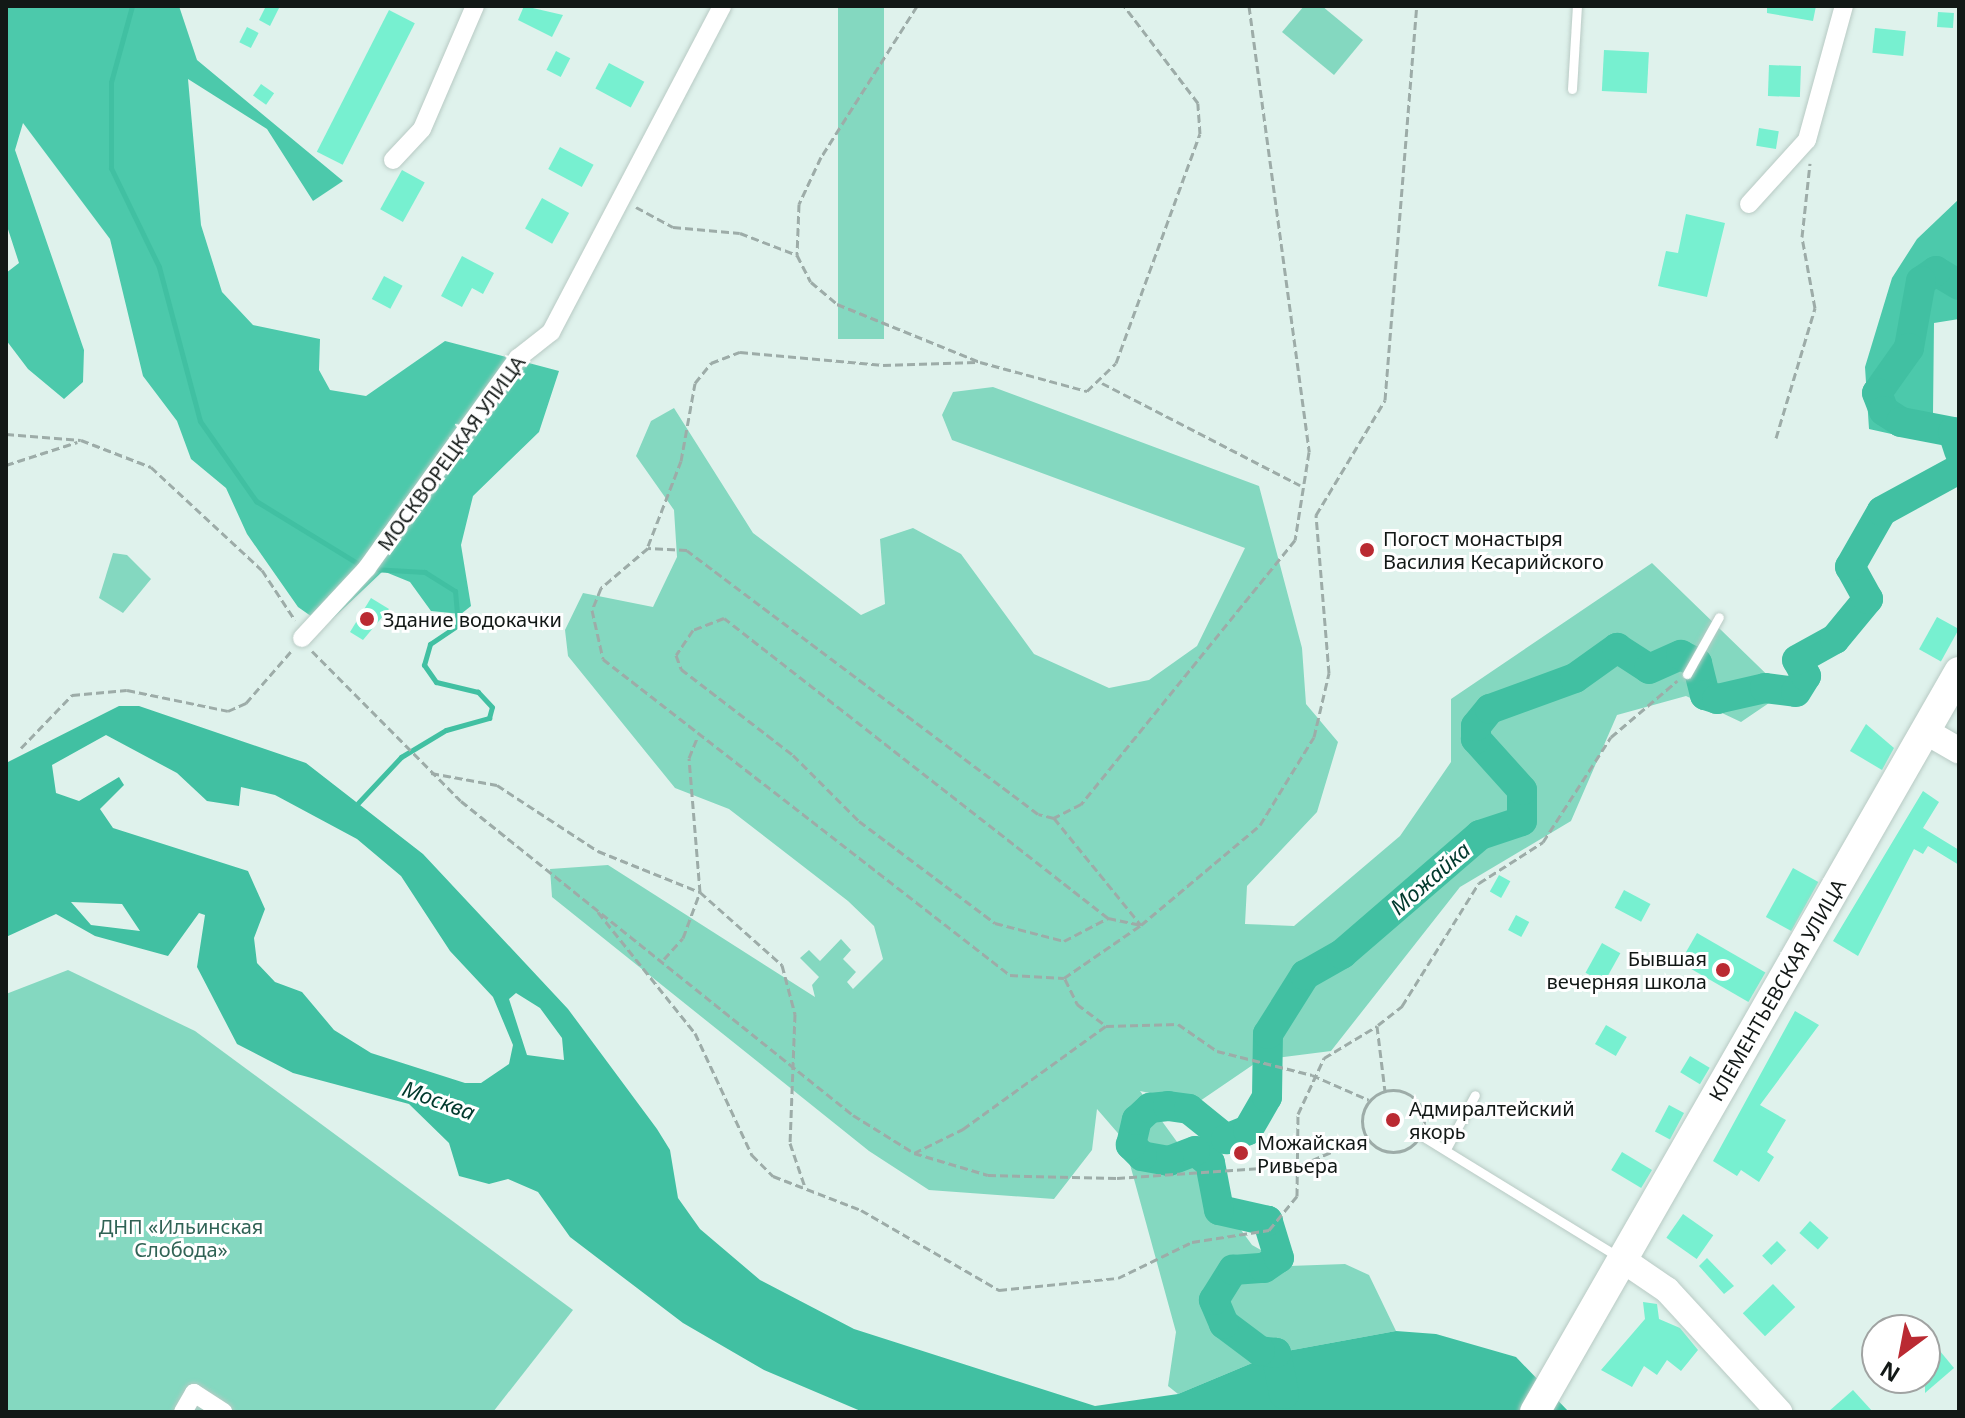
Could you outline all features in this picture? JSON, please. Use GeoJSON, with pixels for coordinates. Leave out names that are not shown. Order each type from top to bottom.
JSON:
{"type":"FeatureCollection","features":[{"type":"Feature","properties":{"kind":"main road","name":"КЛЕМЕНТЬЕВСКАЯ УЛИЦА"},"geometry":{"type":"LineString","coordinates":[[1535,1412],[1959,672]]}},
{"type":"Feature","properties":{"kind":"street"},"geometry":{"type":"LineString","coordinates":[[393,160],[422,129],[475,6]]}},
{"type":"Feature","properties":{"kind":"street","name":"МОСКВОРЕЦКАЯ УЛИЦА"},"geometry":{"type":"LineString","coordinates":[[302,638],[367,568],[518,358],[551,332],[626,201],[722,6]]}},
{"type":"Feature","properties":{"kind":"street"},"geometry":{"type":"LineString","coordinates":[[1749,204],[1807,140],[1844,6]]}},
{"type":"Feature","properties":{"kind":"street"},"geometry":{"type":"LineString","coordinates":[[1925,731],[1959,751]]}},
{"type":"Feature","properties":{"kind":"street"},"geometry":{"type":"LineString","coordinates":[[1623,1260],[1667,1290],[1779,1412]]}},
{"type":"Feature","properties":{"kind":"street"},"geometry":{"type":"LineString","coordinates":[[183,1412],[194,1393],[223,1412]]}},
{"type":"Feature","properties":{"kind":"lane"},"geometry":{"type":"LineString","coordinates":[[1572,89],[1577,6]]}},
{"type":"Feature","properties":{"kind":"lane"},"geometry":{"type":"LineString","coordinates":[[1687,674],[1719,617]]}},
{"type":"Feature","properties":{"kind":"lane"},"geometry":{"type":"LineString","coordinates":[[1446,1149],[1475,1095]]}},
{"type":"Feature","properties":{"kind":"lane"},"geometry":{"type":"LineString","coordinates":[[1422,1136],[1623,1260]]}},
{"type":"Feature","properties":{"kind":"path"},"geometry":{"type":"LineString","coordinates":[[917,6],[821,157],[799,204],[797,255],[811,282],[837,304],[980,362],[1068,390],[1102,383],[1301,486]]}},
{"type":"Feature","properties":{"kind":"path"},"geometry":{"type":"LineString","coordinates":[[1102,383],[1139,306],[1200,134],[1198,103],[1124,6]]}},
{"type":"Feature","properties":{"kind":"path"},"geometry":{"type":"LineString","coordinates":[[1054,818],[1081,804],[1271,574],[1295,540],[1301,486],[1309,452],[1249,6]]}},
{"type":"Feature","properties":{"kind":"path"},"geometry":{"type":"LineString","coordinates":[[980,362],[883,365],[740,352],[711,363],[695,383],[681,461],[648,548],[601,588],[592,638],[603,659],[698,736],[1010,975],[1064,978],[1141,925],[1260,825],[1314,737],[1329,673],[1316,515],[1385,400],[1417,6]]}},
{"type":"Feature","properties":{"kind":"path"},"geometry":{"type":"LineString","coordinates":[[1776,438],[1815,308],[1802,237],[1810,196],[1807,140]]}},
{"type":"Feature","properties":{"kind":"path"},"geometry":{"type":"LineString","coordinates":[[626,201],[673,227],[740,233],[797,255]]}},
{"type":"Feature","properties":{"kind":"path"},"geometry":{"type":"LineString","coordinates":[[6,434],[81,440],[141,462],[262,570],[302,638],[431,773],[797,1068],[914,1153],[988,1175],[1039,1180],[1301,1165],[1366,1137]]}},
{"type":"Feature","properties":{"kind":"path"},"geometry":{"type":"LineString","coordinates":[[6,465],[81,440]]}},
{"type":"Feature","properties":{"kind":"path"},"geometry":{"type":"LineString","coordinates":[[648,548],[700,557],[1011,795],[1054,818],[1141,925]]}},
{"type":"Feature","properties":{"kind":"path"},"geometry":{"type":"LineString","coordinates":[[1108,918],[1064,941],[995,923],[859,821],[804,764],[681,669],[676,655],[693,630],[724,618],[1108,918],[1141,925]]}},
{"type":"Feature","properties":{"kind":"path"},"geometry":{"type":"LineString","coordinates":[[21,748],[72,695],[127,690],[228,711],[246,703],[302,638]]}},
{"type":"Feature","properties":{"kind":"path"},"geometry":{"type":"LineString","coordinates":[[594,906],[695,1033],[752,1155],[773,1176],[861,1210],[984,1285],[1010,1291],[1118,1278],[1192,1242],[1271,1229],[1297,1196],[1301,1165],[1298,1114],[1312,1075],[1354,1035],[1377,1026],[1402,1006],[1479,883],[1543,842],[1611,737],[1687,674]]}},
{"type":"Feature","properties":{"kind":"path"},"geometry":{"type":"LineString","coordinates":[[663,960],[683,938],[700,892],[689,758],[698,736]]}},
{"type":"Feature","properties":{"kind":"path"},"geometry":{"type":"LineString","coordinates":[[431,773],[497,785],[598,851],[700,892],[782,965],[795,1014],[797,1068],[790,1143],[806,1188]]}},
{"type":"Feature","properties":{"kind":"path"},"geometry":{"type":"LineString","coordinates":[[1064,978],[1077,1004],[1106,1026]]}},
{"type":"Feature","properties":{"kind":"path"},"geometry":{"type":"LineString","coordinates":[[914,1153],[963,1129],[1106,1026],[1178,1024],[1217,1051],[1262,1065],[1312,1075],[1369,1100]]}},
{"type":"Feature","properties":{"kind":"path"},"geometry":{"type":"LineString","coordinates":[[1377,1026],[1385,1091]]}},
{"type":"Feature","properties":{"kind":"path"},"geometry":{"type":"LineString","coordinates":[[1385,1091],[1418,1101],[1422,1136],[1392,1153],[1366,1137],[1362,1116],[1369,1100],[1385,1091]]}},
{"type":"Feature","properties":{"kind":"green space"},"geometry":{"type":"Polygon","coordinates":[[[838,6],[884,6],[884,339],[838,339],[838,6]]]}},
{"type":"Feature","properties":{"kind":"green space"},"geometry":{"type":"Polygon","coordinates":[[[1304,6],[1322,6],[1363,40],[1334,75],[1282,32],[1304,6]]]}},
{"type":"Feature","properties":{"kind":"green space"},"geometry":{"type":"Polygon","coordinates":[[[993,387],[1259,486],[1302,648],[1306,704],[1338,742],[1317,812],[1247,886],[1245,924],[1294,926],[1400,836],[1451,762],[1451,699],[1652,563],[1785,692],[1741,722],[1686,696],[1617,715],[1571,821],[1460,887],[1331,1051],[1260,1060],[1197,1103],[1140,1091],[1252,1245],[1289,1266],[1345,1264],[1369,1275],[1396,1331],[1276,1353],[1178,1394],[1168,1386],[1176,1332],[1123,1139],[1097,1109],[1092,1150],[1054,1199],[929,1190],[869,1151],[552,897],[550,869],[608,865],[815,997],[812,985],[819,977],[800,958],[809,950],[820,961],[841,939],[851,950],[843,959],[856,972],[847,982],[853,989],[883,959],[874,926],[848,901],[729,809],[675,788],[568,656],[565,630],[583,593],[653,607],[677,557],[674,510],[636,456],[651,421],[674,408],[753,533],[861,615],[885,604],[880,539],[913,528],[961,554],[1034,654],[1109,688],[1149,680],[1197,646],[1245,548],[952,440],[942,415],[953,392],[993,387]]]}},
{"type":"Feature","properties":{"kind":"green space"},"geometry":{"type":"Polygon","coordinates":[[[113,553],[127,555],[151,579],[123,613],[99,598],[113,553]]]}},
{"type":"Feature","properties":{"kind":"green space","name":"ДНП «Ильинская Слобода»"},"geometry":{"type":"Polygon","coordinates":[[[68,970],[195,1031],[573,1310],[493,1412],[6,1412],[6,994],[68,970]]]}},
{"type":"Feature","properties":{"kind":"shaded area"},"geometry":{"type":"Polygon","coordinates":[[[6,6],[179,6],[197,60],[343,181],[313,201],[267,129],[188,79],[201,225],[222,292],[253,325],[320,339],[319,370],[330,390],[366,396],[445,341],[559,371],[539,432],[473,496],[461,545],[471,606],[461,614],[431,611],[410,582],[383,571],[325,626],[298,607],[247,534],[226,488],[191,459],[177,421],[143,376],[110,239],[23,123],[15,150],[84,350],[83,382],[64,399],[28,369],[6,340],[6,273],[19,263],[6,223],[6,6]]]}},
{"type":"Feature","properties":{"kind":"shaded area"},"geometry":{"type":"Polygon","coordinates":[[[1959,199],[1959,319],[1934,323],[1933,414],[1905,437],[1869,429],[1865,367],[1892,278],[1917,239],[1959,199]]]}},
{"type":"Feature","properties":{"kind":"water","name":"Москва"},"geometry":{"type":"Polygon","coordinates":[[[119,706],[139,706],[306,763],[423,854],[568,1009],[670,1150],[678,1198],[700,1229],[760,1280],[854,1329],[1095,1406],[1178,1394],[1276,1353],[1396,1331],[1436,1334],[1516,1357],[1569,1412],[863,1412],[764,1370],[683,1323],[570,1237],[538,1192],[508,1179],[489,1184],[459,1176],[449,1143],[409,1104],[293,1073],[237,1044],[197,967],[205,915],[199,913],[168,956],[95,936],[56,914],[6,937],[6,763],[119,706]],[[106,735],[52,765],[56,793],[79,801],[119,777],[124,785],[100,809],[113,828],[248,871],[265,909],[254,938],[257,963],[275,982],[302,992],[334,1030],[371,1053],[465,1083],[481,1083],[509,1064],[513,1045],[493,997],[450,951],[401,876],[357,839],[275,795],[241,787],[239,806],[207,801],[177,773],[106,735]],[[71,902],[91,925],[140,931],[122,904],[71,902]],[[516,993],[509,999],[527,1055],[564,1060],[562,1038],[540,1008],[516,993]]]}},
{"type":"Feature","properties":{"kind":"building"},"geometry":{"type":"Polygon","coordinates":[[[266,6],[280,6],[270,26],[259,20],[266,6]]]}},
{"type":"Feature","properties":{"kind":"building"},"geometry":{"type":"Polygon","coordinates":[[[524,6],[563,15],[552,37],[518,20],[524,6]]]}},
{"type":"Feature","properties":{"kind":"building"},"geometry":{"type":"Polygon","coordinates":[[[1767,6],[1816,6],[1813,21],[1767,13],[1767,6]]]}},
{"type":"Feature","properties":{"kind":"building"},"geometry":{"type":"Polygon","coordinates":[[[389,10],[415,23],[343,165],[317,152],[389,10]]]}},
{"type":"Feature","properties":{"kind":"building"},"geometry":{"type":"Polygon","coordinates":[[[1938,12],[1954,13],[1953,28],[1937,27],[1938,12]]]}},
{"type":"Feature","properties":{"kind":"building"},"geometry":{"type":"Polygon","coordinates":[[[247,27],[259,33],[251,48],[239,42],[247,27]]]}},
{"type":"Feature","properties":{"kind":"building"},"geometry":{"type":"Polygon","coordinates":[[[1875,28],[1906,31],[1903,56],[1872,53],[1875,28]]]}},
{"type":"Feature","properties":{"kind":"building"},"geometry":{"type":"Polygon","coordinates":[[[1604,50],[1649,52],[1647,93],[1602,91],[1604,50]]]}},
{"type":"Feature","properties":{"kind":"building"},"geometry":{"type":"Polygon","coordinates":[[[556,51],[570,58],[561,77],[546,70],[556,51]]]}},
{"type":"Feature","properties":{"kind":"building"},"geometry":{"type":"Polygon","coordinates":[[[609,63],[644,82],[631,107],[595,89],[609,63]]]}},
{"type":"Feature","properties":{"kind":"building"},"geometry":{"type":"Polygon","coordinates":[[[1769,65],[1801,66],[1800,97],[1768,96],[1769,65]]]}},
{"type":"Feature","properties":{"kind":"building"},"geometry":{"type":"Polygon","coordinates":[[[261,84],[274,93],[266,105],[253,95],[261,84]]]}},
{"type":"Feature","properties":{"kind":"building"},"geometry":{"type":"Polygon","coordinates":[[[1759,128],[1779,131],[1776,149],[1756,146],[1759,128]]]}},
{"type":"Feature","properties":{"kind":"building"},"geometry":{"type":"Polygon","coordinates":[[[560,147],[594,165],[582,187],[548,169],[560,147]]]}},
{"type":"Feature","properties":{"kind":"building"},"geometry":{"type":"Polygon","coordinates":[[[402,170],[425,183],[403,222],[380,209],[402,170]]]}},
{"type":"Feature","properties":{"kind":"building"},"geometry":{"type":"Polygon","coordinates":[[[542,198],[569,213],[552,244],[525,229],[542,198]]]}},
{"type":"Feature","properties":{"kind":"building"},"geometry":{"type":"Polygon","coordinates":[[[1686,214],[1725,223],[1707,297],[1658,286],[1666,251],[1678,253],[1686,214]]]}},
{"type":"Feature","properties":{"kind":"building"},"geometry":{"type":"Polygon","coordinates":[[[462,256],[494,273],[483,294],[472,288],[462,307],[441,296],[462,256]]]}},
{"type":"Feature","properties":{"kind":"building"},"geometry":{"type":"Polygon","coordinates":[[[384,276],[403,286],[390,309],[372,299],[384,276]]]}},
{"type":"Feature","properties":{"kind":"building","name":"Здание водокачки"},"geometry":{"type":"Polygon","coordinates":[[[371,598],[389,609],[363,640],[350,632],[371,598]]]}},
{"type":"Feature","properties":{"kind":"building"},"geometry":{"type":"Polygon","coordinates":[[[1937,617],[1959,629],[1941,661],[1919,649],[1937,617]]]}},
{"type":"Feature","properties":{"kind":"building"},"geometry":{"type":"Polygon","coordinates":[[[1866,724],[1894,748],[1882,770],[1850,751],[1866,724]]]}},
{"type":"Feature","properties":{"kind":"building"},"geometry":{"type":"Polygon","coordinates":[[[1923,791],[1939,802],[1923,828],[1959,850],[1959,865],[1928,846],[1923,854],[1914,849],[1858,956],[1833,941],[1923,791]]]}},
{"type":"Feature","properties":{"kind":"building"},"geometry":{"type":"Polygon","coordinates":[[[1793,868],[1818,882],[1791,931],[1766,917],[1793,868]]]}},
{"type":"Feature","properties":{"kind":"building"},"geometry":{"type":"Polygon","coordinates":[[[1499,875],[1510,881],[1501,898],[1490,892],[1499,875]]]}},
{"type":"Feature","properties":{"kind":"building"},"geometry":{"type":"Polygon","coordinates":[[[1624,890],[1650,904],[1641,922],[1615,908],[1624,890]]]}},
{"type":"Feature","properties":{"kind":"building"},"geometry":{"type":"Polygon","coordinates":[[[1516,915],[1529,922],[1521,937],[1508,930],[1516,915]]]}},
{"type":"Feature","properties":{"kind":"building"},"geometry":{"type":"Polygon","coordinates":[[[1697,933],[1765,972],[1748,1002],[1680,962],[1697,933]]]}},
{"type":"Feature","properties":{"kind":"building"},"geometry":{"type":"Polygon","coordinates":[[[1602,943],[1620,953],[1604,983],[1586,973],[1602,943]]]}},
{"type":"Feature","properties":{"kind":"building"},"geometry":{"type":"Polygon","coordinates":[[[1795,1011],[1819,1025],[1760,1105],[1786,1120],[1767,1152],[1774,1157],[1759,1182],[1741,1170],[1737,1176],[1713,1161],[1795,1011]]]}},
{"type":"Feature","properties":{"kind":"building"},"geometry":{"type":"Polygon","coordinates":[[[1606,1025],[1627,1037],[1616,1056],[1595,1044],[1606,1025]]]}},
{"type":"Feature","properties":{"kind":"building"},"geometry":{"type":"Polygon","coordinates":[[[1690,1056],[1710,1068],[1700,1084],[1680,1072],[1690,1056]]]}},
{"type":"Feature","properties":{"kind":"building"},"geometry":{"type":"Polygon","coordinates":[[[1669,1105],[1684,1113],[1670,1139],[1655,1131],[1669,1105]]]}},
{"type":"Feature","properties":{"kind":"building"},"geometry":{"type":"Polygon","coordinates":[[[1622,1152],[1652,1170],[1641,1188],[1611,1170],[1622,1152]]]}},
{"type":"Feature","properties":{"kind":"building"},"geometry":{"type":"Polygon","coordinates":[[[1683,1214],[1713,1235],[1697,1259],[1666,1238],[1683,1214]]]}},
{"type":"Feature","properties":{"kind":"building"},"geometry":{"type":"Polygon","coordinates":[[[1810,1221],[1829,1238],[1818,1250],[1799,1233],[1810,1221]]]}},
{"type":"Feature","properties":{"kind":"building"},"geometry":{"type":"Polygon","coordinates":[[[1777,1241],[1786,1250],[1771,1265],[1762,1256],[1777,1241]]]}},
{"type":"Feature","properties":{"kind":"building"},"geometry":{"type":"Polygon","coordinates":[[[1707,1258],[1734,1286],[1724,1294],[1699,1266],[1707,1258]]]}},
{"type":"Feature","properties":{"kind":"building"},"geometry":{"type":"Polygon","coordinates":[[[1773,1284],[1795,1307],[1765,1336],[1743,1313],[1773,1284]]]}},
{"type":"Feature","properties":{"kind":"building"},"geometry":{"type":"Polygon","coordinates":[[[1643,1302],[1657,1304],[1659,1319],[1680,1328],[1698,1350],[1681,1371],[1667,1360],[1657,1375],[1644,1366],[1632,1387],[1601,1370],[1645,1319],[1643,1302]]]}},
{"type":"Feature","properties":{"kind":"building"},"geometry":{"type":"Polygon","coordinates":[[[1941,1352],[1954,1368],[1941,1379],[1941,1352]]]}},
{"type":"Feature","properties":{"kind":"building"},"geometry":{"type":"Polygon","coordinates":[[[1853,1390],[1873,1412],[1828,1412],[1853,1390]]]}},
{"type":"Feature","properties":{"kind":"waterway"},"geometry":{"type":"LineString","coordinates":[[132,6],[111,82],[111,168],[159,267],[200,421],[256,501],[362,566]]}},
{"type":"Feature","properties":{"kind":"waterway","name":"Можайка"},"geometry":{"type":"LineString","coordinates":[[1959,285],[1936,271],[1921,281],[1909,348],[1877,393],[1884,411],[1901,422],[1953,432],[1959,451]]}},
{"type":"Feature","properties":{"kind":"waterway","name":"Можайка"},"geometry":{"type":"LineString","coordinates":[[1284,1394],[1276,1353],[1260,1351],[1224,1324],[1214,1300],[1233,1270],[1264,1268],[1279,1258],[1268,1221],[1219,1210],[1210,1163],[1195,1151],[1169,1161],[1142,1156],[1131,1145],[1137,1120],[1150,1108],[1168,1106],[1189,1109],[1226,1139],[1248,1130],[1267,1097],[1268,1034],[1305,975],[1342,954],[1480,835],[1522,821],[1522,790],[1476,739],[1476,726],[1490,709],[1575,678],[1617,648],[1649,669],[1681,655],[1697,663],[1705,695],[1717,699],[1765,688],[1796,692],[1806,676],[1797,660],[1835,639],[1868,599],[1850,567],[1882,511],[1959,469]]}},
{"type":"Feature","properties":{"kind":"waterway"},"geometry":{"type":"LineString","coordinates":[[358,803],[401,757],[446,730],[489,718],[492,707],[478,692],[436,682],[424,665],[430,644],[458,625],[455,591],[425,572],[372,569]]}},
{"type":"Feature","properties":{"kind":"place","name":"Погост монастыря Василия Кесарийского"},"geometry":{"type":"Point","coordinates":[1367,550]}},
{"type":"Feature","properties":{"kind":"place","name":"Здание водокачки"},"geometry":{"type":"Point","coordinates":[367,619]}},
{"type":"Feature","properties":{"kind":"place","name":"Бывшая вечерняя школа"},"geometry":{"type":"Point","coordinates":[1723,970]}},
{"type":"Feature","properties":{"kind":"place","name":"Адмиралтейский якорь"},"geometry":{"type":"Point","coordinates":[1393,1120]}},
{"type":"Feature","properties":{"kind":"place","name":"Можайская Ривьера"},"geometry":{"type":"Point","coordinates":[1241,1153]}}]}
